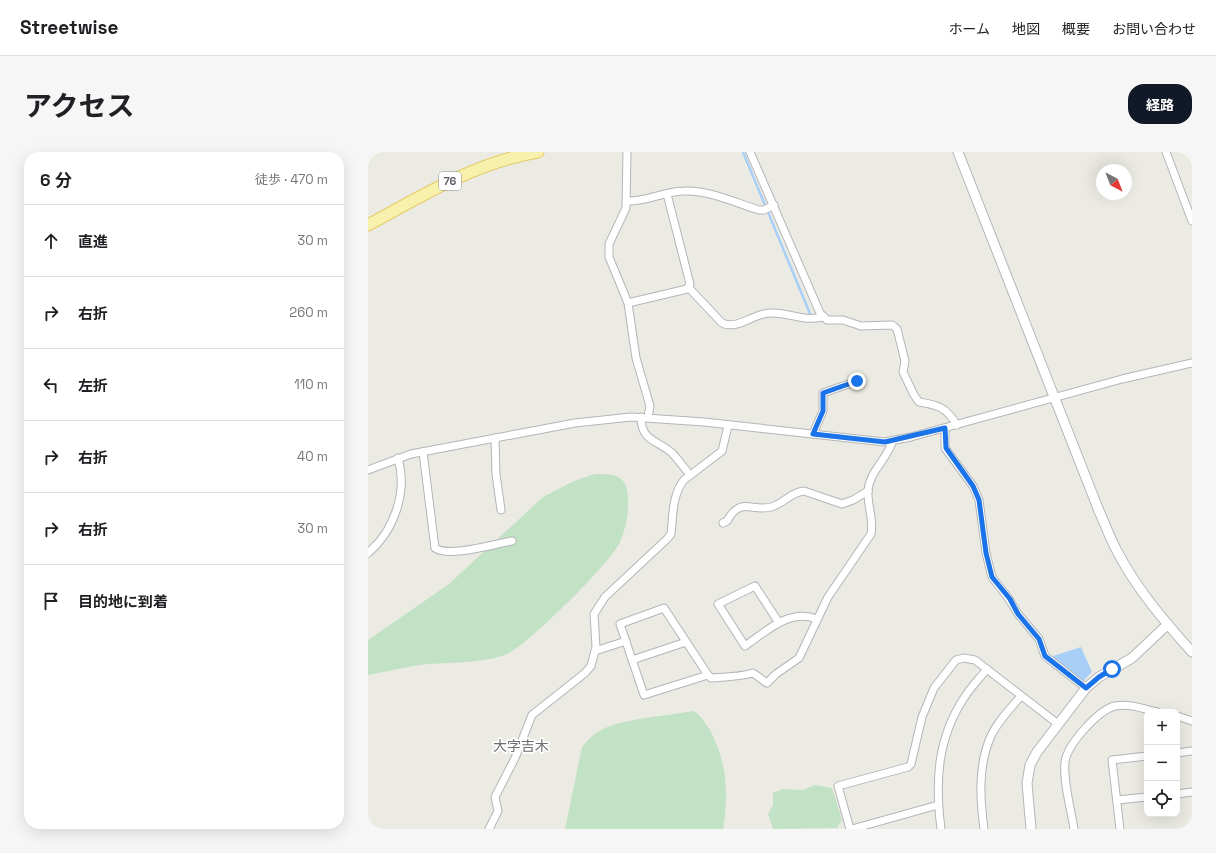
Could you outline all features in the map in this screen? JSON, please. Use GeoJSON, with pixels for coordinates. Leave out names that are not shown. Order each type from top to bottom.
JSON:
{"type":"FeatureCollection","features":[{"type":"Feature","properties":{"kind":"main road","name":"76"},"geometry":{"type":"LineString","coordinates":[[368,225],[455,178],[516,155],[538,152]]}},
{"type":"Feature","properties":{"kind":"street"},"geometry":{"type":"LineString","coordinates":[[627,152],[626,208],[609,244],[609,257],[628,302],[636,358],[650,406],[641,426],[647,437],[672,454],[690,475]]}},
{"type":"Feature","properties":{"kind":"street"},"geometry":{"type":"LineString","coordinates":[[750,152],[820,314],[827,320],[843,320],[861,326],[892,325],[897,329],[905,361],[903,372],[914,395],[919,402],[936,404],[945,409],[957,425]]}},
{"type":"Feature","properties":{"kind":"street"},"geometry":{"type":"LineString","coordinates":[[958,152],[1056,398],[1099,511],[1117,551],[1140,588],[1192,652]]}},
{"type":"Feature","properties":{"kind":"street"},"geometry":{"type":"LineString","coordinates":[[1166,152],[1192,221]]}},
{"type":"Feature","properties":{"kind":"street"},"geometry":{"type":"LineString","coordinates":[[627,201],[647,200],[667,194],[685,191],[708,194],[759,210],[764,210],[774,206]]}},
{"type":"Feature","properties":{"kind":"street"},"geometry":{"type":"LineString","coordinates":[[628,302],[687,289],[690,284],[667,194]]}},
{"type":"Feature","properties":{"kind":"street"},"geometry":{"type":"LineString","coordinates":[[688,287],[722,324],[727,326],[733,326],[760,315],[777,312],[807,318],[824,317]]}},
{"type":"Feature","properties":{"kind":"street"},"geometry":{"type":"LineString","coordinates":[[368,470],[398,458],[495,438],[575,423],[644,417],[885,442],[957,425],[1122,379],[1192,363]]}},
{"type":"Feature","properties":{"kind":"street"},"geometry":{"type":"LineString","coordinates":[[813,434],[823,411],[823,393],[857,381]]}},
{"type":"Feature","properties":{"kind":"street"},"geometry":{"type":"LineString","coordinates":[[489,829],[498,812],[496,797],[515,758],[532,715],[585,673],[591,666],[596,651],[594,614],[605,597],[668,539],[671,534],[675,496],[680,485],[690,475],[722,451],[728,426]]}},
{"type":"Feature","properties":{"kind":"street"},"geometry":{"type":"LineString","coordinates":[[945,428],[946,448],[973,486],[979,500],[986,553],[992,577],[1010,599],[1018,614],[1039,639],[1045,656],[1086,688]]}},
{"type":"Feature","properties":{"kind":"street"},"geometry":{"type":"LineString","coordinates":[[495,438],[496,474],[501,510]]}},
{"type":"Feature","properties":{"kind":"street"},"geometry":{"type":"LineString","coordinates":[[708,675],[644,695],[620,624],[664,608],[711,678],[744,676],[753,673],[767,683],[776,674],[799,658],[816,619],[828,597],[871,534],[873,525],[868,491],[871,479],[891,449],[893,440]]}},
{"type":"Feature","properties":{"kind":"street"},"geometry":{"type":"LineString","coordinates":[[423,452],[435,548],[439,551],[452,552],[512,541]]}},
{"type":"Feature","properties":{"kind":"street"},"geometry":{"type":"LineString","coordinates":[[368,553],[386,535],[394,519],[402,481],[398,458]]}},
{"type":"Feature","properties":{"kind":"street"},"geometry":{"type":"LineString","coordinates":[[723,523],[727,521],[732,513],[740,508],[748,505],[772,507],[798,492],[804,491],[842,504],[854,500],[868,491]]}},
{"type":"Feature","properties":{"kind":"street"},"geometry":{"type":"LineString","coordinates":[[779,623],[755,586],[718,604],[745,646],[779,623],[793,617],[808,616],[816,619]]}},
{"type":"Feature","properties":{"kind":"street"},"geometry":{"type":"LineString","coordinates":[[1032,829],[1027,783],[1030,765],[1037,752],[1086,688],[1099,677],[1132,658],[1168,624]]}},
{"type":"Feature","properties":{"kind":"street"},"geometry":{"type":"LineString","coordinates":[[596,651],[626,641]]}},
{"type":"Feature","properties":{"kind":"street"},"geometry":{"type":"LineString","coordinates":[[632,660],[686,642]]}},
{"type":"Feature","properties":{"kind":"street"},"geometry":{"type":"LineString","coordinates":[[938,806],[851,829],[838,786],[908,767],[911,764],[927,702],[934,688],[956,660],[964,658],[975,660],[1058,724]]}},
{"type":"Feature","properties":{"kind":"street"},"geometry":{"type":"LineString","coordinates":[[941,829],[938,806],[938,771],[942,747],[952,721],[964,698],[986,669]]}},
{"type":"Feature","properties":{"kind":"street"},"geometry":{"type":"LineString","coordinates":[[984,829],[980,797],[985,755],[990,738],[1000,721],[1021,696]]}},
{"type":"Feature","properties":{"kind":"street"},"geometry":{"type":"LineString","coordinates":[[1074,829],[1066,774],[1067,753],[1098,714],[1115,706],[1127,705],[1144,709]]}},
{"type":"Feature","properties":{"kind":"street"},"geometry":{"type":"LineString","coordinates":[[1180,717],[1192,722]]}},
{"type":"Feature","properties":{"kind":"street"},"geometry":{"type":"LineString","coordinates":[[1180,753],[1192,751]]}},
{"type":"Feature","properties":{"kind":"street"},"geometry":{"type":"LineString","coordinates":[[1120,829],[1112,760],[1144,756]]}},
{"type":"Feature","properties":{"kind":"street"},"geometry":{"type":"LineString","coordinates":[[1180,794],[1192,792]]}},
{"type":"Feature","properties":{"kind":"street"},"geometry":{"type":"LineString","coordinates":[[1117,800],[1144,797]]}},
{"type":"Feature","properties":{"kind":"green space"},"geometry":{"type":"Polygon","coordinates":[[[595,474],[619,477],[625,485],[628,498],[628,509],[627,520],[622,537],[602,567],[551,619],[519,646],[500,657],[477,661],[419,665],[368,675],[368,640],[449,584],[543,497],[574,481],[595,474]]]}},
{"type":"Feature","properties":{"kind":"green space"},"geometry":{"type":"Polygon","coordinates":[[[693,711],[701,718],[711,732],[720,756],[726,791],[723,829],[565,829],[582,747],[591,737],[603,729],[624,722],[693,711]]]}},
{"type":"Feature","properties":{"kind":"green space"},"geometry":{"type":"Polygon","coordinates":[[[815,785],[832,788],[842,820],[837,828],[773,829],[768,814],[773,805],[773,793],[783,789],[803,790],[815,785]]]}},
{"type":"Feature","properties":{"kind":"water"},"geometry":{"type":"Polygon","coordinates":[[[1081,647],[1092,672],[1083,681],[1050,657],[1081,647]]]}},
{"type":"Feature","properties":{"kind":"waterway"},"geometry":{"type":"LineString","coordinates":[[743,152],[811,316]]}},
{"type":"Feature","properties":{"kind":"district","name":"大字吉木"},"geometry":{"type":"Point","coordinates":[521,746]}},
{"type":"Feature","properties":{"kind":"route"},"geometry":{"type":"LineString","coordinates":[[857,381],[823,393],[823,411],[813,434],[885,442],[945,428],[946,448],[973,486],[979,500],[986,553],[992,577],[1010,599],[1018,614],[1039,639],[1043,645],[1045,656],[1086,688],[1099,677],[1112,669]]}}]}
